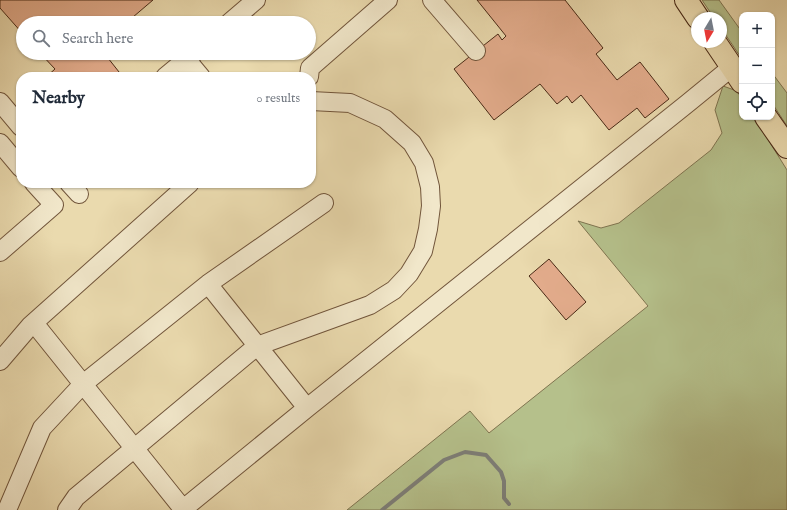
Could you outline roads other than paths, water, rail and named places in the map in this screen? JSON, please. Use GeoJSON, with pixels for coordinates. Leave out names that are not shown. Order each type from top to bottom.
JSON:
{"type":"FeatureCollection","features":[{"type":"Feature","properties":{"kind":"main road"},"geometry":{"type":"LineString","coordinates":[[686,0],[694,12]]}},
{"type":"Feature","properties":{"kind":"main road"},"geometry":{"type":"LineString","coordinates":[[719,48],[737,74]]}},
{"type":"Feature","properties":{"kind":"main road"},"geometry":{"type":"LineString","coordinates":[[768,120],[787,148]]}},
{"type":"Feature","properties":{"kind":"lane"},"geometry":{"type":"LineString","coordinates":[[237,16],[256,0]]}},
{"type":"Feature","properties":{"kind":"lane"},"geometry":{"type":"LineString","coordinates":[[310,72],[310,68],[388,0]]}},
{"type":"Feature","properties":{"kind":"lane"},"geometry":{"type":"LineString","coordinates":[[432,0],[476,51]]}},
{"type":"Feature","properties":{"kind":"lane"},"geometry":{"type":"LineString","coordinates":[[171,72],[185,60]]}},
{"type":"Feature","properties":{"kind":"lane"},"geometry":{"type":"LineString","coordinates":[[192,60],[199,72]]}},
{"type":"Feature","properties":{"kind":"lane"},"geometry":{"type":"LineString","coordinates":[[34,323],[183,509],[688,103],[737,74]]}},
{"type":"Feature","properties":{"kind":"lane"},"geometry":{"type":"LineString","coordinates":[[67,510],[76,497],[257,346],[370,305],[394,290],[409,274],[422,251],[428,229],[431,206],[430,187],[424,163],[412,143],[386,119],[350,103],[316,101]]}},
{"type":"Feature","properties":{"kind":"lane"},"geometry":{"type":"LineString","coordinates":[[0,102],[16,120]]}},
{"type":"Feature","properties":{"kind":"lane"},"geometry":{"type":"LineString","coordinates":[[0,143],[16,162]]}},
{"type":"Feature","properties":{"kind":"lane"},"geometry":{"type":"LineString","coordinates":[[0,252],[54,205],[39,188]]}},
{"type":"Feature","properties":{"kind":"lane"},"geometry":{"type":"LineString","coordinates":[[0,360],[34,323],[184,188]]}},
{"type":"Feature","properties":{"kind":"lane"},"geometry":{"type":"LineString","coordinates":[[7,510],[42,428],[83,384],[208,284],[324,203]]}},
{"type":"Feature","properties":{"kind":"lane"},"geometry":{"type":"LineString","coordinates":[[208,284],[307,408]]}},
{"type":"Feature","properties":{"kind":"waterway"},"geometry":{"type":"LineString","coordinates":[[382,510],[444,460],[465,452],[486,455],[501,472],[504,481],[504,498],[509,504]]}}]}
